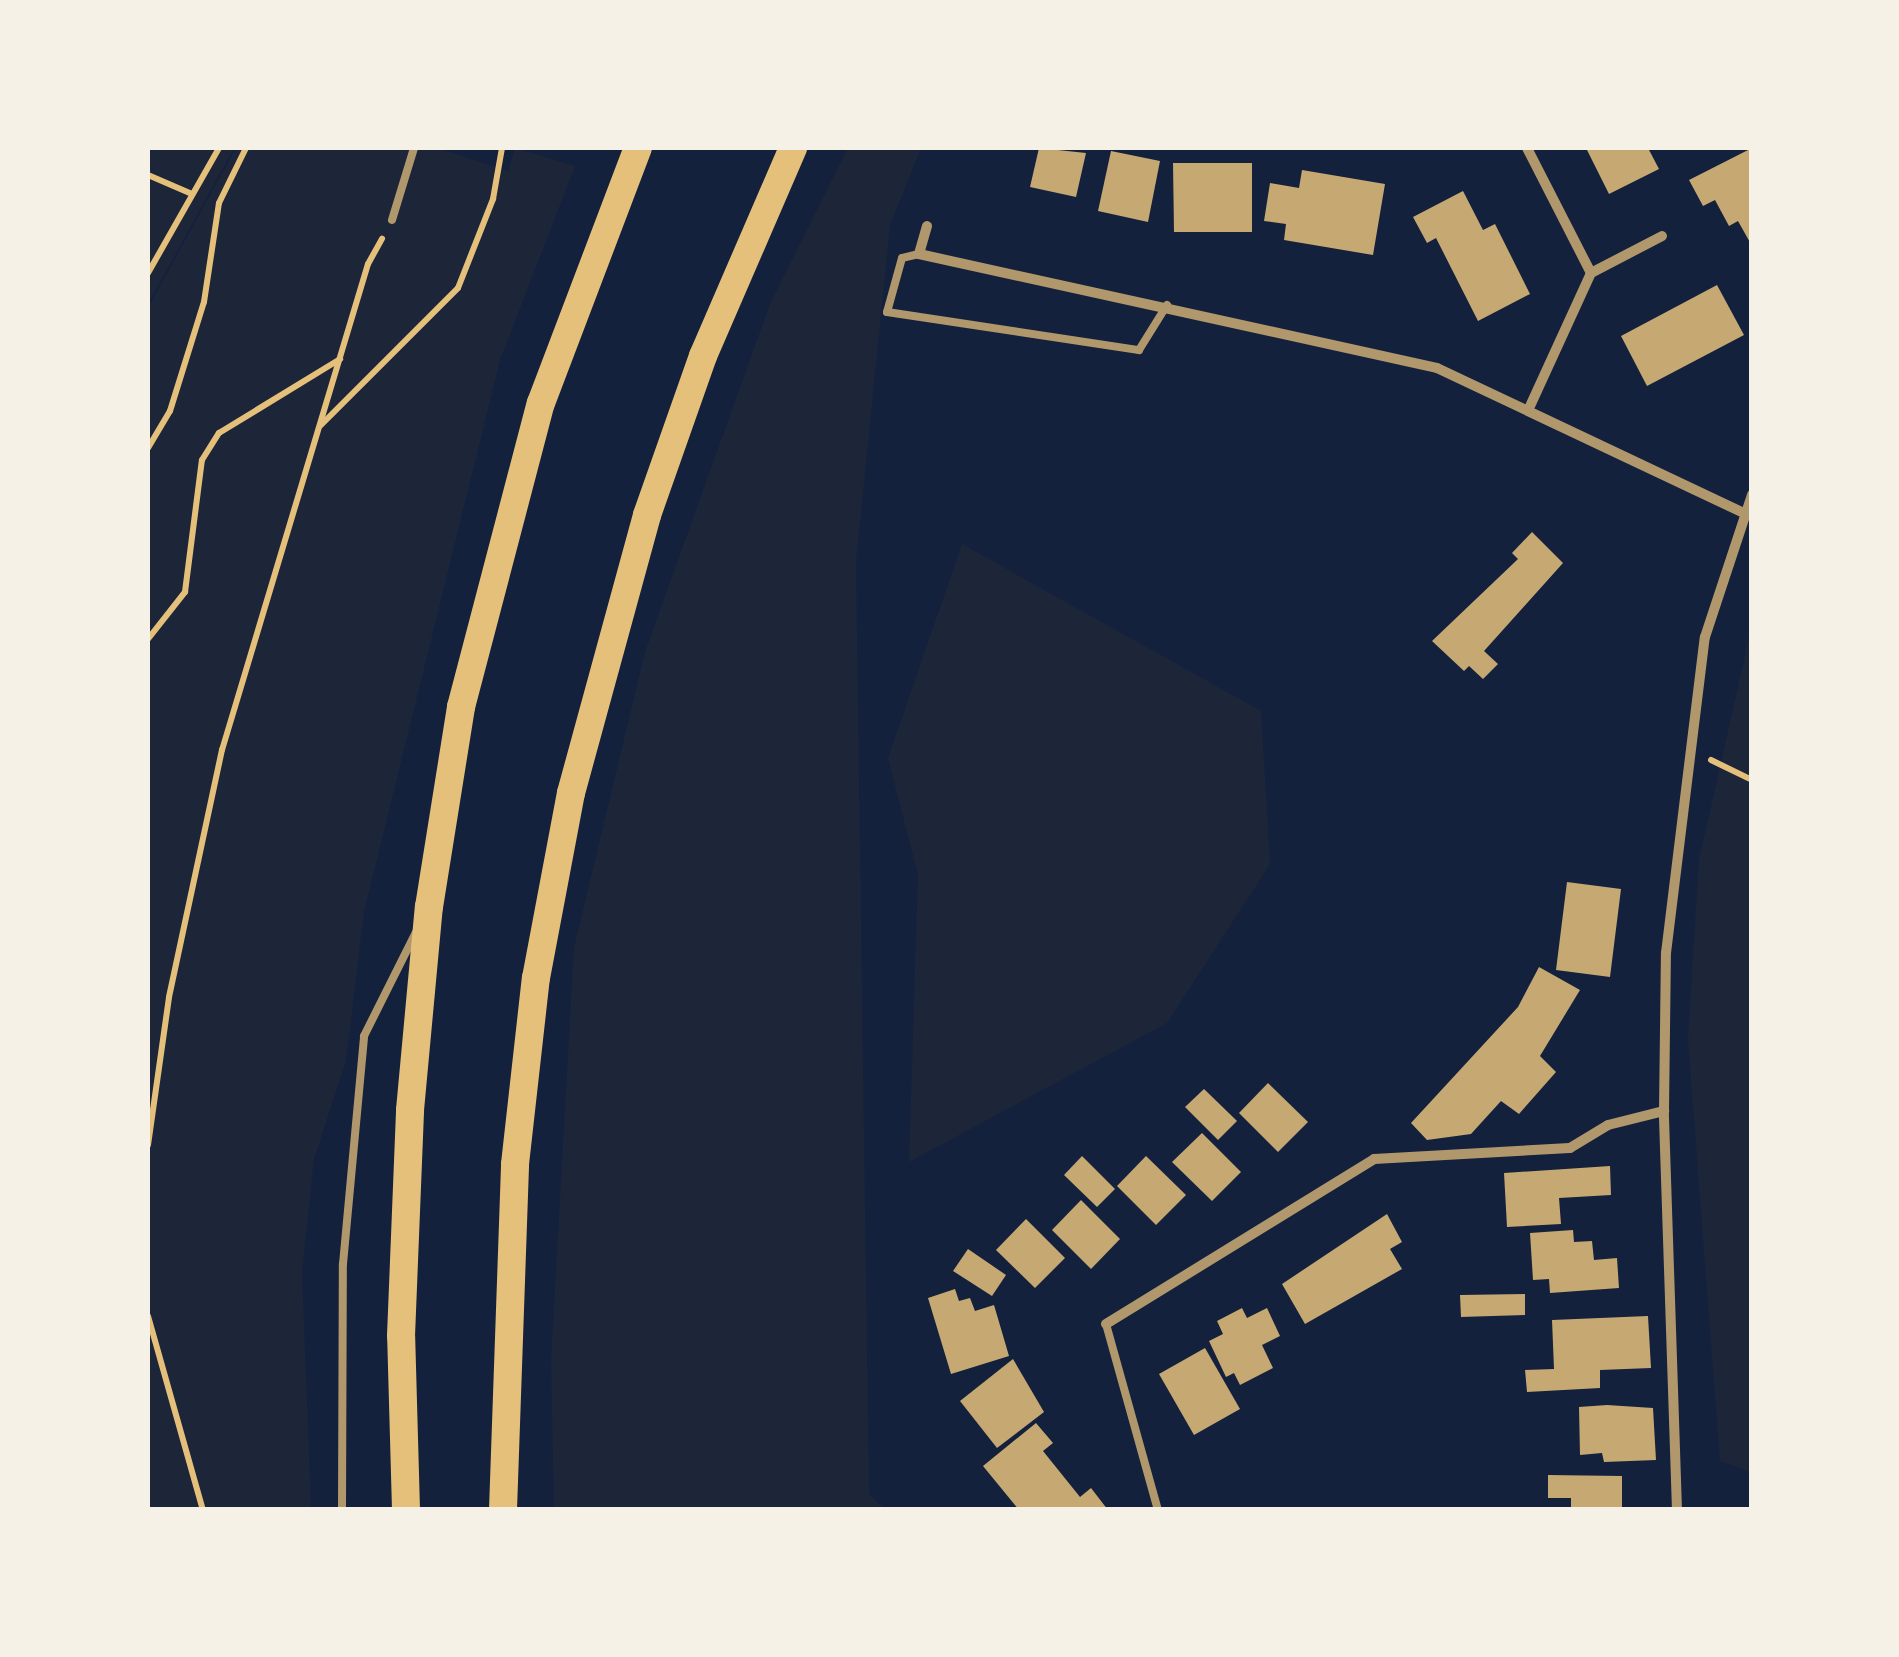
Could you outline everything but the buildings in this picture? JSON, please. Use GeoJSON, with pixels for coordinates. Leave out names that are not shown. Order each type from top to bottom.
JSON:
{"type":"FeatureCollection","features":[{"type":"Feature","properties":{"kind":"highway"},"geometry":{"type":"LineString","coordinates":[[406,1510],[404,1220],[429,907],[460,707],[496,558],[540,403],[638,148]]}},
{"type":"Feature","properties":{"kind":"highway"},"geometry":{"type":"LineString","coordinates":[[503,1510],[516,1164],[536,978],[571,794],[647,515],[703,356],[794,148]]}},
{"type":"Feature","properties":{"kind":"street"},"geometry":{"type":"LineString","coordinates":[[1527,148],[1591,273]]}},
{"type":"Feature","properties":{"kind":"street"},"geometry":{"type":"LineString","coordinates":[[927,226],[919,254],[1167,305],[1437,368],[1530,406],[1742,512]]}},
{"type":"Feature","properties":{"kind":"street"},"geometry":{"type":"LineString","coordinates":[[1530,406],[1591,273],[1662,236]]}},
{"type":"Feature","properties":{"kind":"street"},"geometry":{"type":"LineString","coordinates":[[1677,1510],[1664,1110],[1666,954],[1686,752],[1704,638],[1742,512],[1752,495]]}},
{"type":"Feature","properties":{"kind":"street"},"geometry":{"type":"LineString","coordinates":[[1106,1324],[1374,1159],[1570,1148],[1608,1125],[1664,1110]]}},
{"type":"Feature","properties":{"kind":"lane"},"geometry":{"type":"LineString","coordinates":[[392,220],[414,148]]}},
{"type":"Feature","properties":{"kind":"lane"},"geometry":{"type":"LineString","coordinates":[[919,254],[902,258],[887,312],[1139,350],[1167,305]]}},
{"type":"Feature","properties":{"kind":"lane"},"geometry":{"type":"LineString","coordinates":[[342,1510],[343,1264],[364,1036],[429,907]]}},
{"type":"Feature","properties":{"kind":"lane"},"geometry":{"type":"LineString","coordinates":[[1106,1324],[1158,1510]]}},
{"type":"Feature","properties":{"kind":"path"},"geometry":{"type":"LineString","coordinates":[[148,273],[219,148]]}},
{"type":"Feature","properties":{"kind":"path"},"geometry":{"type":"LineString","coordinates":[[148,448],[170,411],[204,302],[219,202],[246,148]]}},
{"type":"Feature","properties":{"kind":"path"},"geometry":{"type":"LineString","coordinates":[[319,427],[458,288],[493,198],[502,148]]}},
{"type":"Feature","properties":{"kind":"path"},"geometry":{"type":"LineString","coordinates":[[148,176],[192,194]]}},
{"type":"Feature","properties":{"kind":"path"},"geometry":{"type":"LineString","coordinates":[[148,1145],[169,997],[222,750],[368,264],[392,220]]}},
{"type":"Feature","properties":{"kind":"path"},"geometry":{"type":"LineString","coordinates":[[148,638],[185,592],[202,460],[219,433],[340,359]]}},
{"type":"Feature","properties":{"kind":"path"},"geometry":{"type":"LineString","coordinates":[[1686,752],[1752,780]]}},
{"type":"Feature","properties":{"kind":"path"},"geometry":{"type":"LineString","coordinates":[[148,1316],[204,1510]]}},
{"type":"Feature","properties":{"kind":"shaded area"},"geometry":{"type":"Polygon","coordinates":[[[148,148],[234,148],[148,304],[148,148]]]}},
{"type":"Feature","properties":{"kind":"shaded area"},"geometry":{"type":"Polygon","coordinates":[[[236,148],[437,148],[508,171],[515,148],[575,166],[500,360],[364,912],[346,1061],[314,1159],[302,1272],[311,1509],[148,1509],[148,308],[236,148]]]}},
{"type":"Feature","properties":{"kind":"shaded area"},"geometry":{"type":"Polygon","coordinates":[[[848,148],[921,148],[890,225],[856,562],[869,1494],[885,1509],[554,1509],[551,1361],[574,948],[645,652],[770,304],[848,148]]]}},
{"type":"Feature","properties":{"kind":"shaded area"},"geometry":{"type":"Polygon","coordinates":[[[962,544],[1261,711],[1270,864],[1167,1023],[909,1162],[918,875],[888,758],[962,544]]]}},
{"type":"Feature","properties":{"kind":"shaded area"},"geometry":{"type":"Polygon","coordinates":[[[1751,629],[1751,1472],[1720,1461],[1688,1039],[1699,860],[1751,629]]]}}]}
